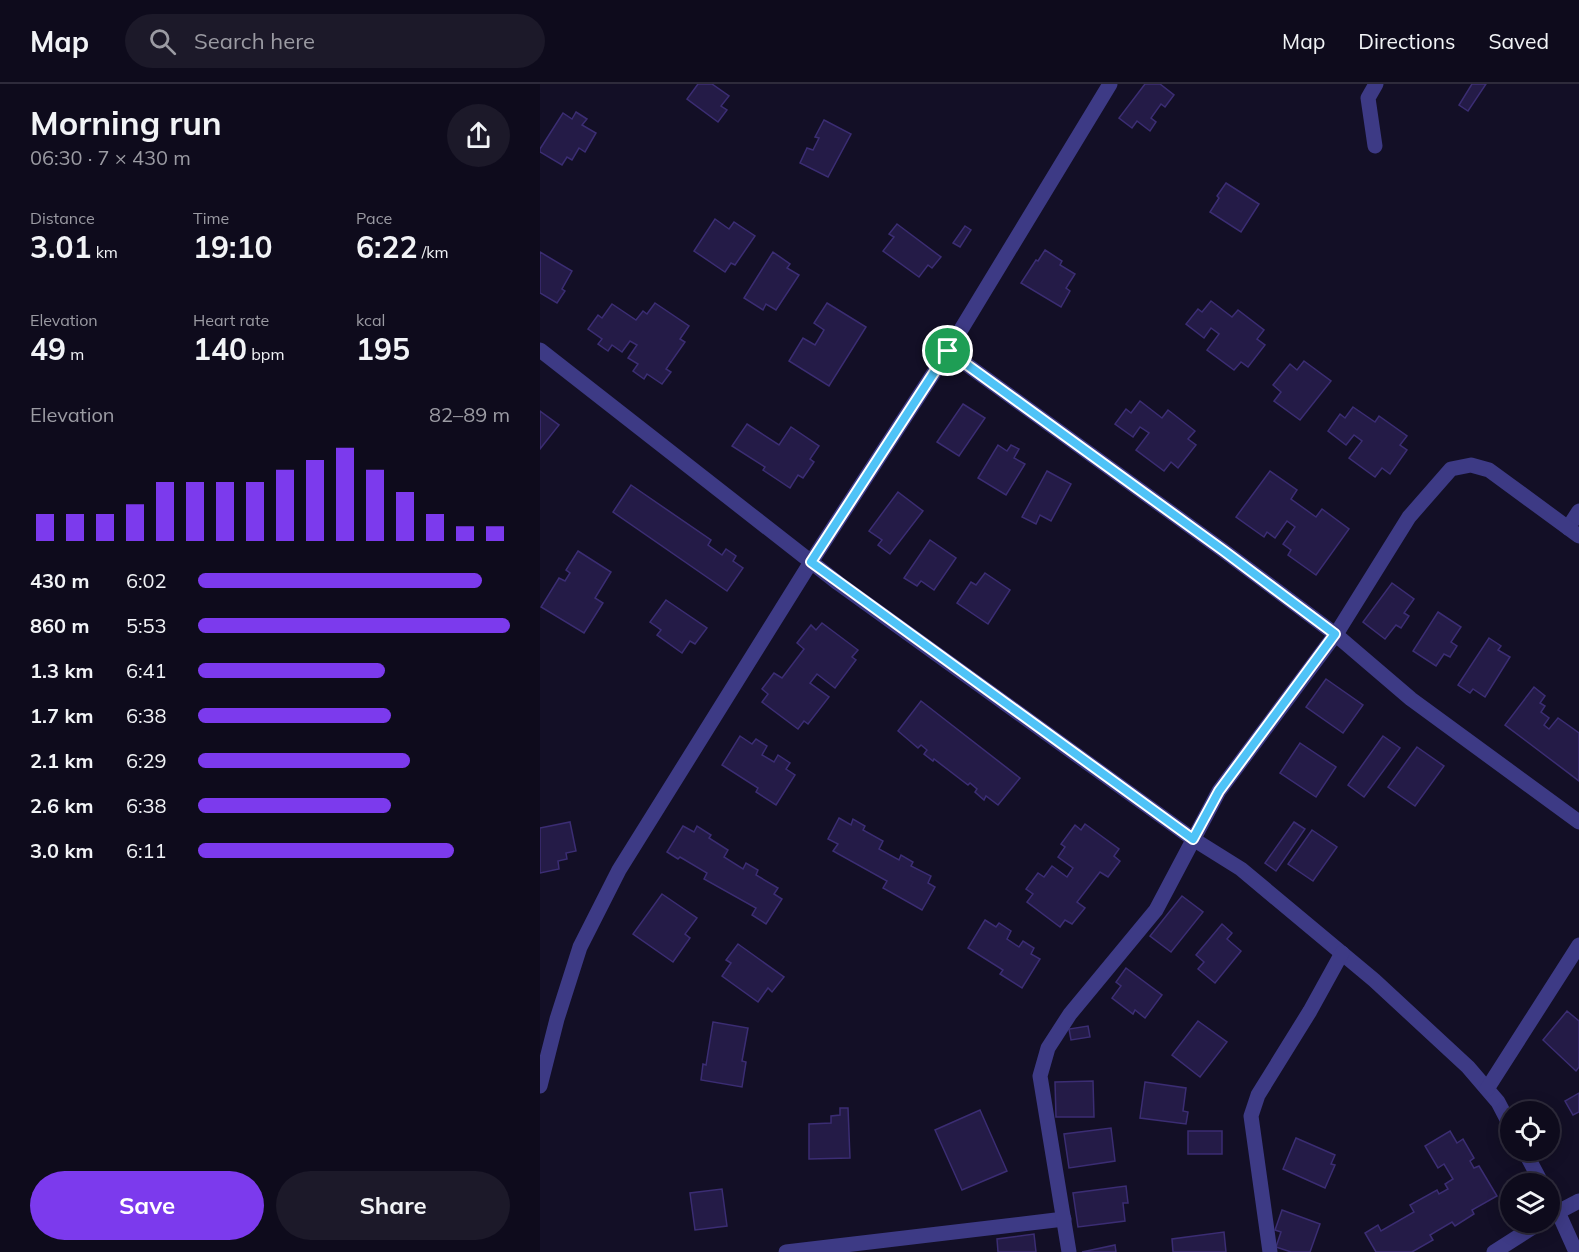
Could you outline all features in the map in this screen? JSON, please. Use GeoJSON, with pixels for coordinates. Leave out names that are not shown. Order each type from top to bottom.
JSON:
{"type":"FeatureCollection","features":[{"type":"Feature","properties":{"kind":"street"},"geometry":{"type":"LineString","coordinates":[[540,1086],[557,1019],[580,947],[619,870],[811,562],[948,351],[1110,84]]}},
{"type":"Feature","properties":{"kind":"street"},"geometry":{"type":"LineString","coordinates":[[1375,146],[1368,98],[1376,84]]}},
{"type":"Feature","properties":{"kind":"street"},"geometry":{"type":"LineString","coordinates":[[540,350],[811,562],[1193,839],[1241,868],[1374,980],[1468,1067],[1500,1106]]}},
{"type":"Feature","properties":{"kind":"street"},"geometry":{"type":"LineString","coordinates":[[948,351],[1224,551],[1335,634],[1411,699],[1579,822]]}},
{"type":"Feature","properties":{"kind":"street"},"geometry":{"type":"LineString","coordinates":[[1069,1252],[1040,1076],[1048,1048],[1070,1014],[1156,910],[1219,791],[1335,634],[1409,517],[1451,469],[1471,465],[1489,470],[1574,532],[1579,511]]}},
{"type":"Feature","properties":{"kind":"street"},"geometry":{"type":"LineString","coordinates":[[1487,1089],[1579,945]]}},
{"type":"Feature","properties":{"kind":"street"},"geometry":{"type":"LineString","coordinates":[[1270,1252],[1251,1116],[1258,1095],[1310,1011],[1342,953]]}},
{"type":"Feature","properties":{"kind":"street"},"geometry":{"type":"LineString","coordinates":[[1560,1212],[1579,1201]]}},
{"type":"Feature","properties":{"kind":"street"},"geometry":{"type":"LineString","coordinates":[[786,1252],[1064,1219]]}},
{"type":"Feature","properties":{"kind":"street"},"geometry":{"type":"LineString","coordinates":[[1560,1225],[1576,1252]]}},
{"type":"Feature","properties":{"kind":"street"},"geometry":{"type":"LineString","coordinates":[[1494,1252],[1524,1233]]}},
{"type":"Feature","properties":{"kind":"building"},"geometry":{"type":"Polygon","coordinates":[[[698,84],[712,84],[729,96],[721,106],[727,110],[718,122],[687,99],[698,84]]]}},
{"type":"Feature","properties":{"kind":"building"},"geometry":{"type":"Polygon","coordinates":[[[1145,84],[1160,84],[1174,95],[1165,107],[1161,104],[1151,118],[1156,122],[1150,131],[1137,121],[1132,128],[1119,118],[1145,84]]]}},
{"type":"Feature","properties":{"kind":"building"},"geometry":{"type":"Polygon","coordinates":[[[1472,84],[1486,84],[1468,111],[1459,105],[1472,84]]]}},
{"type":"Feature","properties":{"kind":"building"},"geometry":{"type":"Polygon","coordinates":[[[576,112],[587,119],[582,125],[596,133],[585,152],[579,148],[572,160],[567,157],[562,165],[540,152],[540,149],[563,113],[572,119],[576,112]]]}},
{"type":"Feature","properties":{"kind":"building"},"geometry":{"type":"Polygon","coordinates":[[[824,120],[851,134],[828,177],[800,163],[807,148],[813,150],[819,138],[815,137],[824,120]]]}},
{"type":"Feature","properties":{"kind":"building"},"geometry":{"type":"Polygon","coordinates":[[[1226,183],[1259,204],[1241,232],[1210,212],[1226,183]]]}},
{"type":"Feature","properties":{"kind":"building"},"geometry":{"type":"Polygon","coordinates":[[[715,219],[729,229],[734,222],[755,236],[735,265],[731,263],[725,272],[694,251],[715,219]]]}},
{"type":"Feature","properties":{"kind":"building"},"geometry":{"type":"Polygon","coordinates":[[[897,224],[941,257],[932,268],[928,265],[919,277],[883,251],[894,237],[889,234],[897,224]]]}},
{"type":"Feature","properties":{"kind":"building"},"geometry":{"type":"Polygon","coordinates":[[[965,226],[971,230],[960,247],[953,243],[965,226]]]}},
{"type":"Feature","properties":{"kind":"building"},"geometry":{"type":"Polygon","coordinates":[[[1045,250],[1062,261],[1060,265],[1075,274],[1066,288],[1070,291],[1061,307],[1021,283],[1045,250]]]}},
{"type":"Feature","properties":{"kind":"building"},"geometry":{"type":"Polygon","coordinates":[[[540,252],[572,271],[562,289],[565,291],[557,303],[540,293],[540,252]]]}},
{"type":"Feature","properties":{"kind":"building"},"geometry":{"type":"Polygon","coordinates":[[[773,252],[790,264],[787,268],[799,275],[776,310],[766,304],[763,310],[744,298],[773,252]]]}},
{"type":"Feature","properties":{"kind":"building"},"geometry":{"type":"Polygon","coordinates":[[[1211,301],[1232,317],[1238,310],[1264,330],[1257,339],[1265,345],[1248,367],[1241,362],[1234,370],[1207,350],[1219,334],[1211,328],[1204,338],[1186,324],[1198,309],[1202,312],[1211,301]]]}},
{"type":"Feature","properties":{"kind":"building"},"geometry":{"type":"Polygon","coordinates":[[[655,303],[689,326],[680,339],[685,342],[666,369],[671,372],[662,384],[647,374],[644,379],[633,371],[638,364],[628,358],[637,345],[630,341],[622,352],[612,345],[608,351],[598,344],[602,339],[588,329],[598,315],[602,318],[612,304],[636,320],[643,311],[647,314],[655,303]]]}},
{"type":"Feature","properties":{"kind":"building"},"geometry":{"type":"Polygon","coordinates":[[[827,303],[866,327],[829,386],[789,361],[803,338],[815,345],[824,330],[814,323],[827,303]]]}},
{"type":"Feature","properties":{"kind":"building"},"geometry":{"type":"Polygon","coordinates":[[[1304,361],[1331,381],[1300,420],[1274,401],[1281,392],[1273,385],[1290,364],[1297,370],[1304,361]]]}},
{"type":"Feature","properties":{"kind":"building"},"geometry":{"type":"Polygon","coordinates":[[[1140,401],[1162,418],[1168,410],[1195,431],[1188,439],[1196,445],[1178,468],[1171,462],[1164,471],[1136,450],[1149,433],[1140,427],[1133,437],[1115,424],[1126,409],[1131,413],[1140,401]]]}},
{"type":"Feature","properties":{"kind":"building"},"geometry":{"type":"Polygon","coordinates":[[[963,404],[985,418],[959,456],[937,442],[963,404]]]}},
{"type":"Feature","properties":{"kind":"building"},"geometry":{"type":"Polygon","coordinates":[[[1353,407],[1375,422],[1379,416],[1407,436],[1400,445],[1407,450],[1390,474],[1382,468],[1375,477],[1349,458],[1362,441],[1354,435],[1346,445],[1328,431],[1340,414],[1345,418],[1353,407]]]}},
{"type":"Feature","properties":{"kind":"building"},"geometry":{"type":"Polygon","coordinates":[[[540,411],[559,425],[540,449],[540,411]]]}},
{"type":"Feature","properties":{"kind":"building"},"geometry":{"type":"Polygon","coordinates":[[[747,424],[779,445],[791,427],[819,446],[810,459],[814,462],[803,478],[798,475],[790,488],[763,470],[765,467],[732,446],[747,424]]]}},
{"type":"Feature","properties":{"kind":"building"},"geometry":{"type":"Polygon","coordinates":[[[998,445],[1007,451],[1011,445],[1019,449],[1014,458],[1025,464],[1006,495],[978,478],[998,445]]]}},
{"type":"Feature","properties":{"kind":"building"},"geometry":{"type":"Polygon","coordinates":[[[1047,471],[1071,484],[1051,521],[1040,515],[1036,524],[1022,517],[1047,471]]]}},
{"type":"Feature","properties":{"kind":"building"},"geometry":{"type":"Polygon","coordinates":[[[1270,471],[1297,490],[1291,499],[1316,517],[1322,509],[1349,529],[1316,575],[1288,555],[1291,550],[1283,544],[1295,527],[1287,521],[1275,538],[1267,532],[1264,537],[1236,517],[1270,471]]]}},
{"type":"Feature","properties":{"kind":"building"},"geometry":{"type":"Polygon","coordinates":[[[631,485],[711,540],[708,545],[722,555],[726,549],[736,556],[733,561],[743,568],[727,591],[613,512],[631,485]]]}},
{"type":"Feature","properties":{"kind":"building"},"geometry":{"type":"Polygon","coordinates":[[[898,492],[923,511],[890,554],[878,545],[882,540],[869,531],[898,492]]]}},
{"type":"Feature","properties":{"kind":"building"},"geometry":{"type":"Polygon","coordinates":[[[930,540],[956,558],[934,590],[921,581],[917,586],[904,578],[930,540]]]}},
{"type":"Feature","properties":{"kind":"building"},"geometry":{"type":"Polygon","coordinates":[[[578,551],[611,572],[595,598],[603,603],[584,633],[541,607],[559,578],[565,581],[570,573],[566,570],[578,551]]]}},
{"type":"Feature","properties":{"kind":"building"},"geometry":{"type":"Polygon","coordinates":[[[985,573],[1010,590],[988,624],[957,603],[971,582],[976,585],[985,573]]]}},
{"type":"Feature","properties":{"kind":"building"},"geometry":{"type":"Polygon","coordinates":[[[1392,583],[1414,599],[1404,613],[1409,616],[1401,628],[1396,625],[1385,639],[1363,622],[1392,583]]]}},
{"type":"Feature","properties":{"kind":"building"},"geometry":{"type":"Polygon","coordinates":[[[666,600],[707,628],[695,644],[690,641],[682,653],[657,635],[661,630],[650,622],[666,600]]]}},
{"type":"Feature","properties":{"kind":"building"},"geometry":{"type":"Polygon","coordinates":[[[1438,612],[1461,627],[1451,642],[1457,646],[1450,657],[1444,654],[1436,666],[1413,651],[1438,612]]]}},
{"type":"Feature","properties":{"kind":"building"},"geometry":{"type":"Polygon","coordinates":[[[822,623],[858,650],[852,657],[856,660],[835,688],[817,674],[810,683],[829,697],[808,724],[804,721],[798,729],[762,702],[768,694],[762,689],[774,673],[782,678],[804,649],[797,643],[811,625],[816,630],[822,623]]]}},
{"type":"Feature","properties":{"kind":"building"},"geometry":{"type":"Polygon","coordinates":[[[1489,638],[1501,646],[1498,650],[1510,657],[1485,697],[1473,689],[1470,693],[1458,685],[1489,638]]]}},
{"type":"Feature","properties":{"kind":"building"},"geometry":{"type":"Polygon","coordinates":[[[1326,679],[1363,705],[1343,733],[1306,707],[1326,679]]]}},
{"type":"Feature","properties":{"kind":"building"},"geometry":{"type":"Polygon","coordinates":[[[1534,687],[1545,696],[1540,703],[1545,706],[1541,712],[1549,718],[1544,725],[1549,729],[1558,718],[1579,733],[1579,781],[1505,725],[1534,687]]]}},
{"type":"Feature","properties":{"kind":"building"},"geometry":{"type":"Polygon","coordinates":[[[921,701],[1020,778],[998,805],[986,796],[984,800],[975,792],[977,789],[970,783],[968,785],[934,759],[933,761],[924,754],[927,750],[921,745],[918,748],[898,731],[921,701]]]}},
{"type":"Feature","properties":{"kind":"building"},"geometry":{"type":"Polygon","coordinates":[[[740,736],[752,744],[756,739],[767,746],[762,755],[774,762],[778,755],[790,763],[786,769],[795,775],[776,805],[756,792],[758,788],[722,765],[740,736]]]}},
{"type":"Feature","properties":{"kind":"building"},"geometry":{"type":"Polygon","coordinates":[[[1383,736],[1400,748],[1364,797],[1348,785],[1383,736]]]}},
{"type":"Feature","properties":{"kind":"building"},"geometry":{"type":"Polygon","coordinates":[[[1300,743],[1336,767],[1316,797],[1280,773],[1300,743]]]}},
{"type":"Feature","properties":{"kind":"building"},"geometry":{"type":"Polygon","coordinates":[[[1417,747],[1444,766],[1415,806],[1388,787],[1417,747]]]}},
{"type":"Feature","properties":{"kind":"building"},"geometry":{"type":"Polygon","coordinates":[[[839,818],[851,825],[853,819],[865,826],[863,830],[883,841],[879,849],[899,860],[901,855],[913,862],[911,866],[931,876],[928,883],[935,887],[922,910],[883,888],[887,881],[833,851],[838,844],[828,839],[839,818]]]}},
{"type":"Feature","properties":{"kind":"building"},"geometry":{"type":"Polygon","coordinates":[[[570,822],[576,851],[566,853],[567,859],[558,861],[559,869],[540,873],[540,828],[570,822]]]}},
{"type":"Feature","properties":{"kind":"building"},"geometry":{"type":"Polygon","coordinates":[[[1294,822],[1305,829],[1276,871],[1265,863],[1294,822]]]}},
{"type":"Feature","properties":{"kind":"building"},"geometry":{"type":"Polygon","coordinates":[[[1085,824],[1119,849],[1114,856],[1120,861],[1108,877],[1100,872],[1077,902],[1085,908],[1072,924],[1065,920],[1060,927],[1027,902],[1033,894],[1026,889],[1038,873],[1044,877],[1052,866],[1067,877],[1073,868],[1058,857],[1065,847],[1061,844],[1075,825],[1081,830],[1085,824]]]}},
{"type":"Feature","properties":{"kind":"building"},"geometry":{"type":"Polygon","coordinates":[[[683,826],[694,832],[697,826],[711,835],[709,838],[728,850],[724,857],[743,869],[746,863],[758,870],[756,875],[778,888],[774,894],[782,899],[766,924],[752,915],[756,908],[704,879],[707,873],[667,852],[683,826]]]}},
{"type":"Feature","properties":{"kind":"building"},"geometry":{"type":"Polygon","coordinates":[[[1312,830],[1337,847],[1313,881],[1288,864],[1312,830]]]}},
{"type":"Feature","properties":{"kind":"building"},"geometry":{"type":"Polygon","coordinates":[[[662,894],[697,918],[685,934],[690,938],[673,962],[633,934],[662,894]]]}},
{"type":"Feature","properties":{"kind":"building"},"geometry":{"type":"Polygon","coordinates":[[[1182,896],[1203,912],[1171,952],[1150,936],[1182,896]]]}},
{"type":"Feature","properties":{"kind":"building"},"geometry":{"type":"Polygon","coordinates":[[[985,920],[996,927],[999,923],[1011,931],[1007,939],[1019,947],[1023,941],[1034,948],[1031,954],[1040,959],[1022,988],[1000,974],[1003,970],[968,948],[985,920]]]}},
{"type":"Feature","properties":{"kind":"building"},"geometry":{"type":"Polygon","coordinates":[[[1222,924],[1232,933],[1227,939],[1241,951],[1215,983],[1198,969],[1204,962],[1196,955],[1222,924]]]}},
{"type":"Feature","properties":{"kind":"building"},"geometry":{"type":"Polygon","coordinates":[[[738,944],[784,977],[772,992],[768,988],[758,1002],[722,976],[731,963],[726,960],[738,944]]]}},
{"type":"Feature","properties":{"kind":"building"},"geometry":{"type":"Polygon","coordinates":[[[1126,968],[1162,995],[1145,1018],[1135,1010],[1133,1014],[1112,998],[1121,986],[1116,982],[1126,968]]]}},
{"type":"Feature","properties":{"kind":"building"},"geometry":{"type":"Polygon","coordinates":[[[1567,1011],[1579,1021],[1579,1067],[1576,1071],[1543,1040],[1567,1011]]]}},
{"type":"Feature","properties":{"kind":"building"},"geometry":{"type":"Polygon","coordinates":[[[1198,1021],[1227,1042],[1200,1077],[1172,1055],[1198,1021]]]}},
{"type":"Feature","properties":{"kind":"building"},"geometry":{"type":"Polygon","coordinates":[[[713,1022],[748,1028],[742,1061],[746,1062],[742,1087],[701,1080],[703,1064],[706,1065],[713,1022]]]}},
{"type":"Feature","properties":{"kind":"building"},"geometry":{"type":"Polygon","coordinates":[[[1088,1026],[1090,1037],[1071,1040],[1069,1029],[1088,1026]]]}},
{"type":"Feature","properties":{"kind":"building"},"geometry":{"type":"Polygon","coordinates":[[[1093,1081],[1094,1117],[1056,1117],[1055,1082],[1093,1081]]]}},
{"type":"Feature","properties":{"kind":"building"},"geometry":{"type":"Polygon","coordinates":[[[1145,1082],[1186,1088],[1183,1111],[1188,1112],[1186,1124],[1140,1118],[1145,1082]]]}},
{"type":"Feature","properties":{"kind":"building"},"geometry":{"type":"Polygon","coordinates":[[[1579,1093],[1579,1112],[1573,1115],[1565,1101],[1579,1093]]]}},
{"type":"Feature","properties":{"kind":"building"},"geometry":{"type":"Polygon","coordinates":[[[840,1108],[848,1108],[850,1158],[809,1159],[809,1124],[831,1123],[831,1116],[840,1115],[840,1108]]]}},
{"type":"Feature","properties":{"kind":"building"},"geometry":{"type":"Polygon","coordinates":[[[980,1110],[1007,1171],[962,1190],[935,1130],[980,1110]]]}},
{"type":"Feature","properties":{"kind":"building"},"geometry":{"type":"Polygon","coordinates":[[[1111,1128],[1115,1161],[1069,1168],[1064,1134],[1111,1128]]]}},
{"type":"Feature","properties":{"kind":"building"},"geometry":{"type":"Polygon","coordinates":[[[1188,1131],[1222,1131],[1222,1154],[1188,1154],[1188,1131]]]}},
{"type":"Feature","properties":{"kind":"building"},"geometry":{"type":"Polygon","coordinates":[[[1450,1131],[1457,1143],[1463,1139],[1474,1158],[1470,1161],[1474,1168],[1479,1166],[1497,1196],[1472,1210],[1474,1214],[1455,1226],[1452,1222],[1430,1235],[1433,1240],[1412,1252],[1376,1252],[1365,1233],[1378,1225],[1381,1231],[1414,1212],[1410,1205],[1437,1190],[1439,1194],[1448,1189],[1445,1184],[1453,1179],[1444,1164],[1438,1168],[1425,1146],[1450,1131]]]}},
{"type":"Feature","properties":{"kind":"building"},"geometry":{"type":"Polygon","coordinates":[[[1296,1138],[1335,1155],[1331,1164],[1335,1165],[1325,1188],[1283,1169],[1296,1138]]]}},
{"type":"Feature","properties":{"kind":"building"},"geometry":{"type":"Polygon","coordinates":[[[1126,1186],[1128,1203],[1123,1203],[1125,1221],[1078,1227],[1073,1193],[1126,1186]]]}},
{"type":"Feature","properties":{"kind":"building"},"geometry":{"type":"Polygon","coordinates":[[[722,1189],[727,1226],[695,1230],[690,1193],[722,1189]]]}},
{"type":"Feature","properties":{"kind":"building"},"geometry":{"type":"Polygon","coordinates":[[[1282,1210],[1320,1224],[1310,1252],[1291,1252],[1276,1247],[1281,1232],[1275,1230],[1282,1210]]]}},
{"type":"Feature","properties":{"kind":"building"},"geometry":{"type":"Polygon","coordinates":[[[1224,1232],[1226,1252],[1173,1252],[1172,1239],[1224,1232]]]}},
{"type":"Feature","properties":{"kind":"building"},"geometry":{"type":"Polygon","coordinates":[[[1034,1234],[1036,1252],[998,1252],[997,1239],[1034,1234]]]}},
{"type":"Feature","properties":{"kind":"building"},"geometry":{"type":"Polygon","coordinates":[[[1115,1245],[1116,1252],[1082,1252],[1115,1245]]]}},
{"type":"Feature","properties":{"kind":"route"},"geometry":{"type":"LineString","coordinates":[[948,351],[1335,634],[1219,791],[1193,839],[811,562],[948,351]]}}]}
